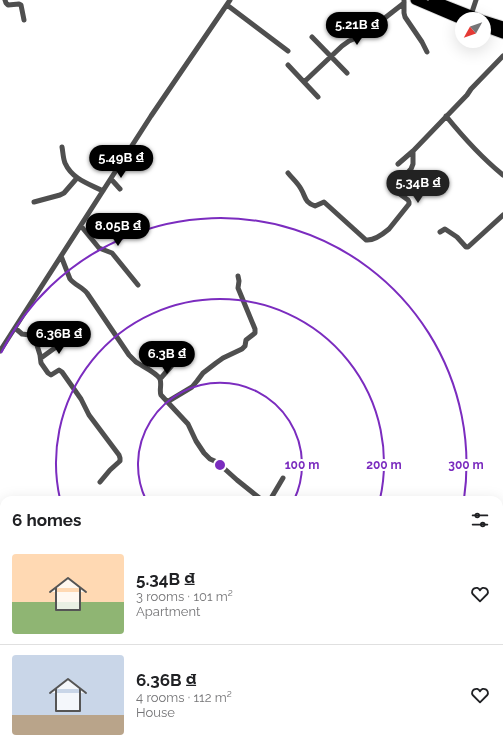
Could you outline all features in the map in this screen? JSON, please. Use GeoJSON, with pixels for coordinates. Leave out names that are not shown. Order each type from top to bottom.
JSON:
{"type":"FeatureCollection","features":[{"type":"Feature","properties":{"kind":"highway"},"geometry":{"type":"LineString","coordinates":[[415,0],[455,17]]}},
{"type":"Feature","properties":{"kind":"highway"},"geometry":{"type":"LineString","coordinates":[[433,0],[463,12]]}},
{"type":"Feature","properties":{"kind":"highway"},"geometry":{"type":"LineString","coordinates":[[491,22],[503,26]]}},
{"type":"Feature","properties":{"kind":"highway"},"geometry":{"type":"LineString","coordinates":[[491,30],[503,34]]}},
{"type":"Feature","properties":{"kind":"street"},"geometry":{"type":"LineString","coordinates":[[5,0],[8,5],[21,5],[24,20]]}},
{"type":"Feature","properties":{"kind":"street"},"geometry":{"type":"LineString","coordinates":[[472,12],[476,0]]}},
{"type":"Feature","properties":{"kind":"street"},"geometry":{"type":"LineString","coordinates":[[404,1],[405,17],[427,52]]}},
{"type":"Feature","properties":{"kind":"street"},"geometry":{"type":"LineString","coordinates":[[304,82],[346,43],[363,34],[404,1]]}},
{"type":"Feature","properties":{"kind":"street"},"geometry":{"type":"LineString","coordinates":[[0,351],[153,112],[229,2],[288,51]]}},
{"type":"Feature","properties":{"kind":"street"},"geometry":{"type":"LineString","coordinates":[[312,37],[347,73]]}},
{"type":"Feature","properties":{"kind":"street"},"geometry":{"type":"LineString","coordinates":[[398,164],[413,151],[503,56]]}},
{"type":"Feature","properties":{"kind":"street"},"geometry":{"type":"LineString","coordinates":[[288,65],[318,97]]}},
{"type":"Feature","properties":{"kind":"street"},"geometry":{"type":"LineString","coordinates":[[446,116],[473,147],[503,175]]}},
{"type":"Feature","properties":{"kind":"street"},"geometry":{"type":"LineString","coordinates":[[62,147],[65,163],[77,178],[103,191]]}},
{"type":"Feature","properties":{"kind":"street"},"geometry":{"type":"LineString","coordinates":[[288,173],[301,188],[308,202],[315,206],[324,202],[366,240],[370,241],[389,229],[409,204],[408,200],[394,188],[411,170],[413,164],[413,151]]}},
{"type":"Feature","properties":{"kind":"street"},"geometry":{"type":"LineString","coordinates":[[34,202],[64,193],[77,178]]}},
{"type":"Feature","properties":{"kind":"street"},"geometry":{"type":"LineString","coordinates":[[111,179],[120,189]]}},
{"type":"Feature","properties":{"kind":"street"},"geometry":{"type":"LineString","coordinates":[[440,232],[445,229],[457,237],[466,247],[503,215]]}},
{"type":"Feature","properties":{"kind":"street"},"geometry":{"type":"LineString","coordinates":[[81,226],[100,248],[112,253],[138,285]]}},
{"type":"Feature","properties":{"kind":"street"},"geometry":{"type":"LineString","coordinates":[[61,256],[72,282],[88,293],[129,355],[136,362],[156,374],[160,379],[160,393],[188,424],[196,441],[204,453],[210,459],[217,462],[256,496]]}},
{"type":"Feature","properties":{"kind":"street"},"geometry":{"type":"LineString","coordinates":[[167,402],[192,387],[203,373],[223,358],[242,349],[246,340],[255,333],[255,329],[238,288],[238,276]]}},
{"type":"Feature","properties":{"kind":"street"},"geometry":{"type":"LineString","coordinates":[[15,328],[22,334],[30,335],[36,342],[41,363],[50,374],[59,370],[62,372],[81,399],[89,415],[120,458],[120,461],[100,482]]}},
{"type":"Feature","properties":{"kind":"street"},"geometry":{"type":"LineString","coordinates":[[41,358],[67,339]]}},
{"type":"Feature","properties":{"kind":"street"},"geometry":{"type":"LineString","coordinates":[[160,379],[174,363]]}},
{"type":"Feature","properties":{"kind":"street"},"geometry":{"type":"LineString","coordinates":[[272,496],[283,478]]}}]}
